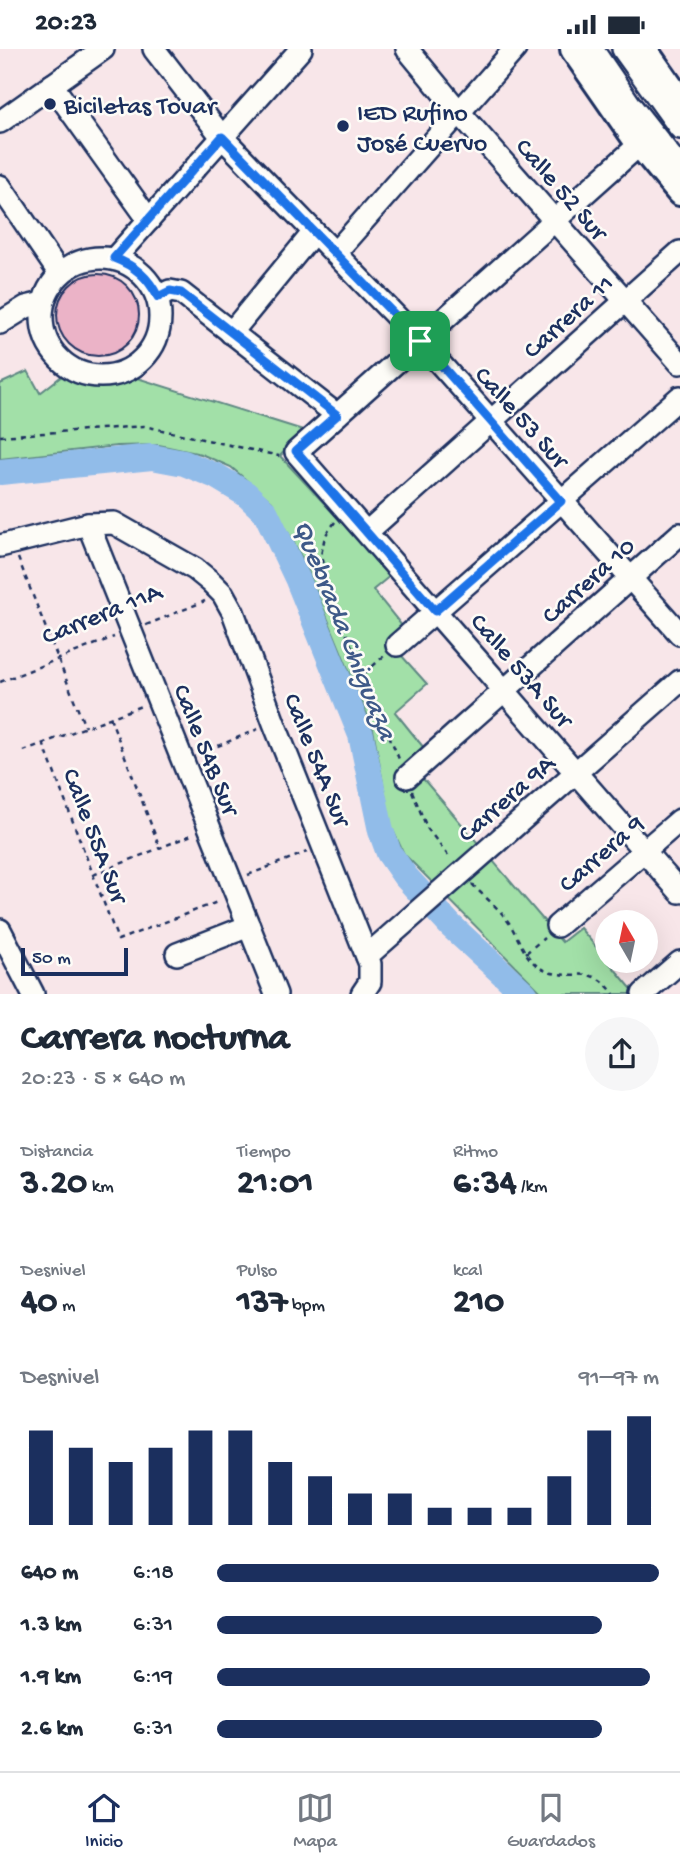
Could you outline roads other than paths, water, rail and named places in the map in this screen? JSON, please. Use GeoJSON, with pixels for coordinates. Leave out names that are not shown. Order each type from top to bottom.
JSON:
{"type":"FeatureCollection","features":[{"type":"Feature","properties":{"kind":"main road"},"geometry":{"type":"LineString","coordinates":[[574,49],[640,144],[680,192]]}},
{"type":"Feature","properties":{"kind":"main road"},"geometry":{"type":"LineString","coordinates":[[643,49],[680,102]]}},
{"type":"Feature","properties":{"kind":"street"},"geometry":{"type":"LineString","coordinates":[[0,122],[103,49]]}},
{"type":"Feature","properties":{"kind":"street","name":"Calle 53 Sur"},"geometry":{"type":"LineString","coordinates":[[155,49],[222,137],[420,341],[680,635]]}},
{"type":"Feature","properties":{"kind":"street"},"geometry":{"type":"LineString","coordinates":[[114,258],[301,49]]}},
{"type":"Feature","properties":{"kind":"street","name":"Calle 52 Sur"},"geometry":{"type":"LineString","coordinates":[[407,49],[459,113],[680,363]]}},
{"type":"Feature","properties":{"kind":"street"},"geometry":{"type":"LineString","coordinates":[[335,253],[515,49]]}},
{"type":"Feature","properties":{"kind":"street"},"geometry":{"type":"LineString","coordinates":[[592,49],[631,106],[680,168]]}},
{"type":"Feature","properties":{"kind":"street"},"geometry":{"type":"LineString","coordinates":[[623,49],[680,128]]}},
{"type":"Feature","properties":{"kind":"street"},"geometry":{"type":"LineString","coordinates":[[52,85],[149,220]]}},
{"type":"Feature","properties":{"kind":"street"},"geometry":{"type":"LineString","coordinates":[[158,297],[170,291],[178,292],[337,415],[640,144]]}},
{"type":"Feature","properties":{"kind":"street"},"geometry":{"type":"LineString","coordinates":[[0,186],[60,274]]}},
{"type":"Feature","properties":{"kind":"street"},"geometry":{"type":"LineString","coordinates":[[231,333],[314,232]]}},
{"type":"Feature","properties":{"kind":"street","name":"Carrera 11"},"geometry":{"type":"LineString","coordinates":[[366,532],[680,252]]}},
{"type":"Feature","properties":{"kind":"street"},"geometry":{"type":"LineString","coordinates":[[114,258],[136,268],[158,297],[161,314],[159,331],[153,346],[143,359],[129,369],[113,375],[96,376],[79,372],[65,364],[53,352],[45,337],[41,320],[43,303],[60,274],[80,261],[114,258]]}},
{"type":"Feature","properties":{"kind":"street"},"geometry":{"type":"LineString","coordinates":[[0,323],[26,307],[43,303]]}},
{"type":"Feature","properties":{"kind":"street"},"geometry":{"type":"LineString","coordinates":[[397,645],[680,397]]}},
{"type":"Feature","properties":{"kind":"street","name":"Calle 53A Sur"},"geometry":{"type":"LineString","coordinates":[[337,415],[296,451],[680,892]]}},
{"type":"Feature","properties":{"kind":"street","name":"Carrera 11A"},"geometry":{"type":"LineString","coordinates":[[6,545],[102,522],[123,526],[195,569]]}},
{"type":"Feature","properties":{"kind":"street","name":"Calle 54B Sur"},"geometry":{"type":"LineString","coordinates":[[88,524],[276,994]]}},
{"type":"Feature","properties":{"kind":"street","name":"Carrera 10"},"geometry":{"type":"LineString","coordinates":[[407,777],[680,534]]}},
{"type":"Feature","properties":{"kind":"street","name":"Calle 54A Sur"},"geometry":{"type":"LineString","coordinates":[[195,569],[223,594],[233,612],[370,964],[366,988]]}},
{"type":"Feature","properties":{"kind":"street","name":"Carrera 9A"},"geometry":{"type":"LineString","coordinates":[[367,956],[680,681]]}},
{"type":"Feature","properties":{"kind":"street","name":"Carrera 9"},"geometry":{"type":"LineString","coordinates":[[557,926],[680,820]]}},
{"type":"Feature","properties":{"kind":"street"},"geometry":{"type":"LineString","coordinates":[[177,954],[249,926]]}},
{"type":"Feature","properties":{"kind":"street"},"geometry":{"type":"LineString","coordinates":[[0,930],[33,994]]}},
{"type":"Feature","properties":{"kind":"street"},"geometry":{"type":"LineString","coordinates":[[643,994],[680,962]]}},
{"type":"Feature","properties":{"kind":"waterway","name":"Quebrada Chiguaza"},"geometry":{"type":"LineString","coordinates":[[0,472],[152,457],[184,463],[216,476],[246,494],[266,513],[298,580],[361,735],[381,831],[389,853],[405,876],[451,926],[525,994]]}},
{"type":"Feature","properties":{"kind":"place","name":"Biciletas Tovar"},"geometry":{"type":"Point","coordinates":[50,104]}},
{"type":"Feature","properties":{"kind":"place","name":"IED Rufino José Cuervo"},"geometry":{"type":"Point","coordinates":[343,126]}}]}
